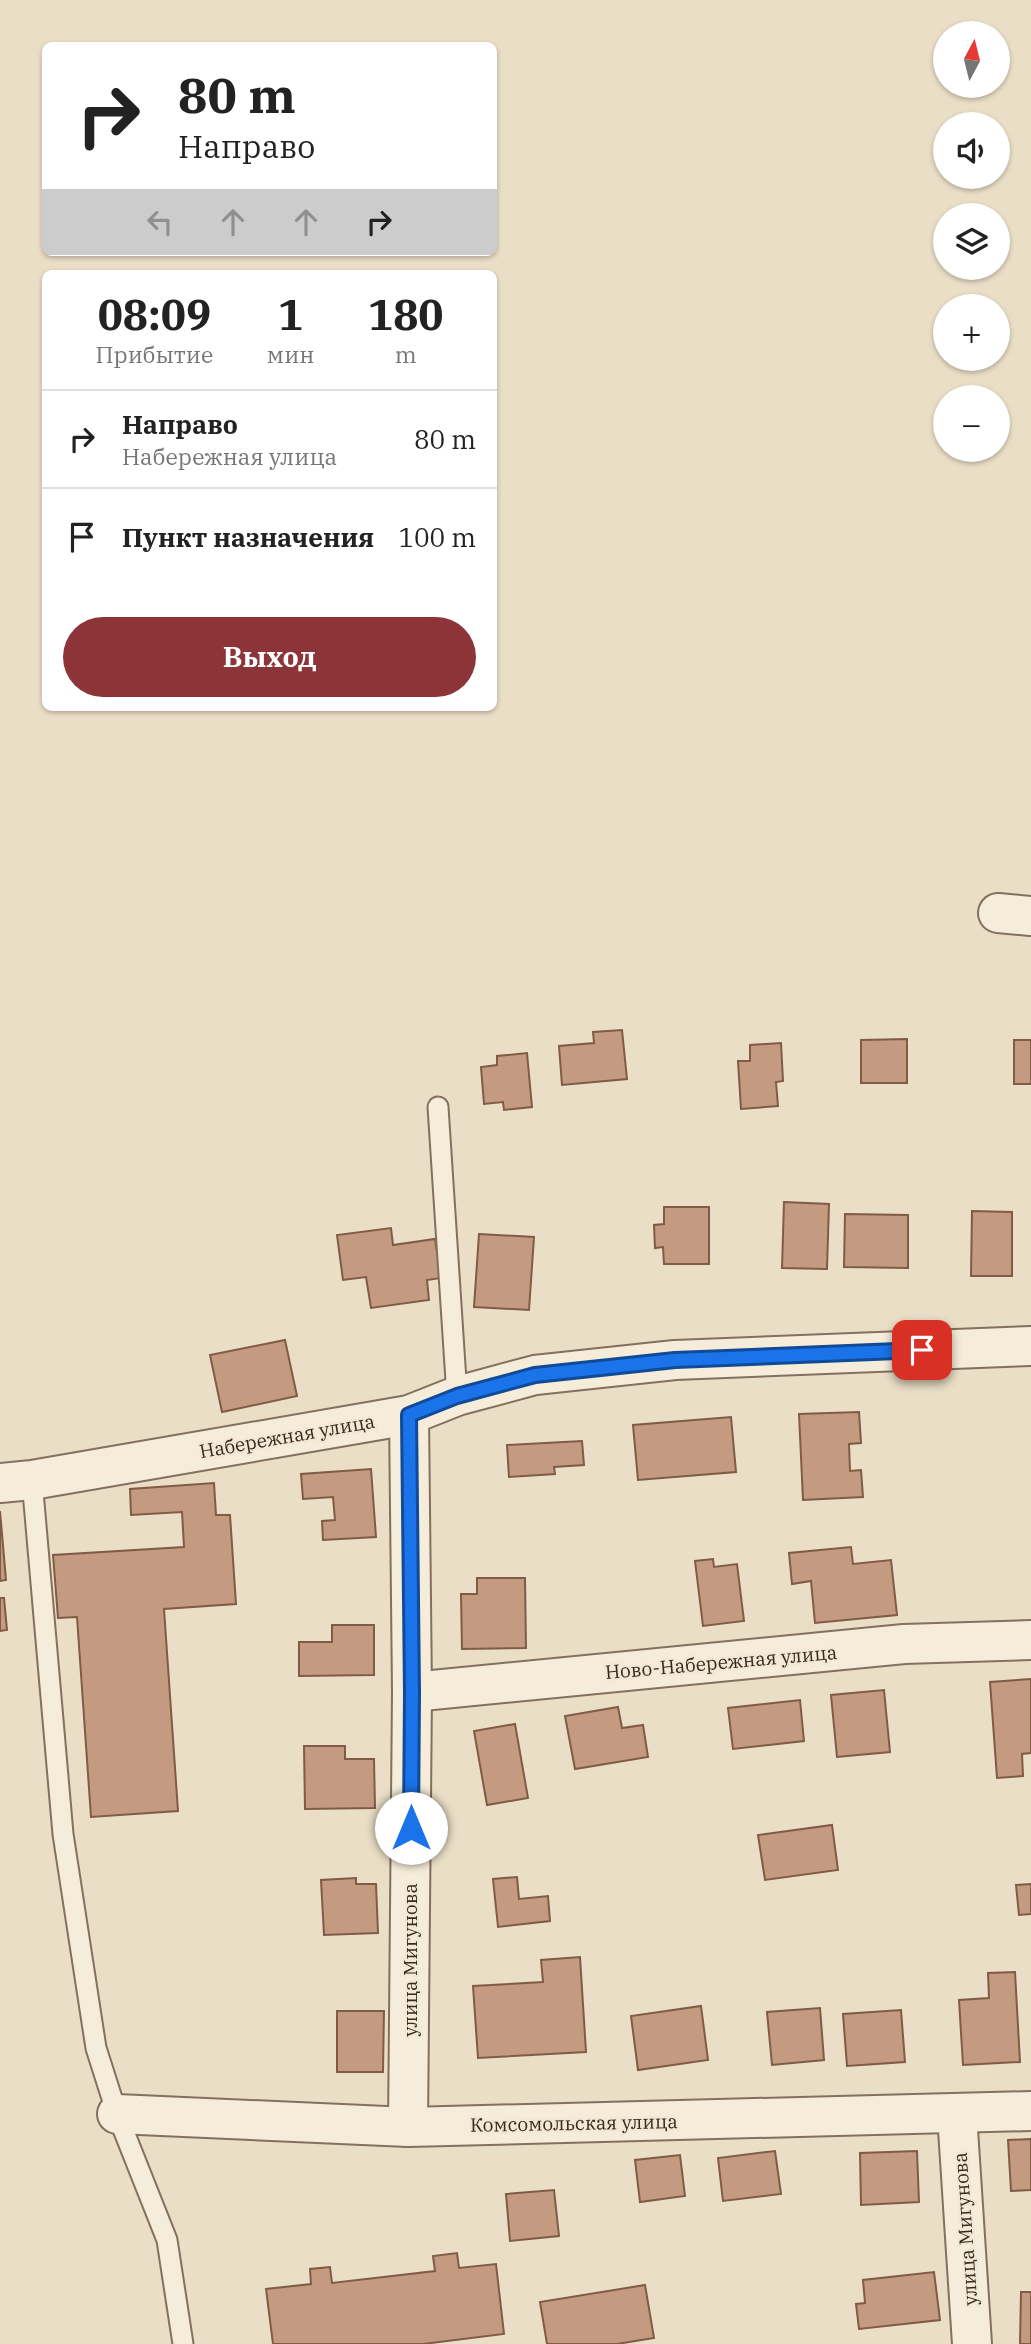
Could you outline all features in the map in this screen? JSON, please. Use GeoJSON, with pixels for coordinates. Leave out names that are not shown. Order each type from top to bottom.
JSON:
{"type":"FeatureCollection","features":[{"type":"Feature","properties":{"kind":"street","name":"Набережная улица"},"geometry":{"type":"LineString","coordinates":[[16,1482],[409,1415],[457,1396],[535,1375],[675,1360],[1031,1346]]}},
{"type":"Feature","properties":{"kind":"street","name":"улица Мигунова"},"geometry":{"type":"LineString","coordinates":[[408,2127],[412,1692],[409,1415]]}},
{"type":"Feature","properties":{"kind":"street","name":"Ново-Набережная улица"},"geometry":{"type":"LineString","coordinates":[[412,1692],[904,1644],[1031,1640]]}},
{"type":"Feature","properties":{"kind":"street","name":"Комсомольская улица"},"geometry":{"type":"LineString","coordinates":[[117,2114],[408,2127],[1031,2111]]}},
{"type":"Feature","properties":{"kind":"street","name":"улица Мигунова"},"geometry":{"type":"LineString","coordinates":[[957,2114],[972,2344]]}},
{"type":"Feature","properties":{"kind":"lane"},"geometry":{"type":"LineString","coordinates":[[438,1107],[457,1396]]}},
{"type":"Feature","properties":{"kind":"lane"},"geometry":{"type":"LineString","coordinates":[[16,1482],[63,1834],[96,2048],[117,2114],[167,2240],[183,2344]]}},
{"type":"Feature","properties":{"kind":"building"},"geometry":{"type":"Polygon","coordinates":[[[622,1030],[627,1079],[562,1085],[559,1046],[594,1043],[593,1032],[622,1030]]]}},
{"type":"Feature","properties":{"kind":"building"},"geometry":{"type":"Polygon","coordinates":[[[907,1039],[907,1083],[861,1083],[861,1040],[907,1039]]]}},
{"type":"Feature","properties":{"kind":"building"},"geometry":{"type":"Polygon","coordinates":[[[1014,1040],[1031,1040],[1031,1084],[1014,1084],[1014,1040]]]}},
{"type":"Feature","properties":{"kind":"building"},"geometry":{"type":"Polygon","coordinates":[[[781,1043],[783,1081],[776,1082],[778,1106],[741,1109],[738,1061],[750,1061],[750,1045],[781,1043]]]}},
{"type":"Feature","properties":{"kind":"building"},"geometry":{"type":"Polygon","coordinates":[[[527,1053],[532,1107],[504,1110],[503,1102],[484,1104],[481,1067],[497,1065],[497,1056],[527,1053]]]}},
{"type":"Feature","properties":{"kind":"building"},"geometry":{"type":"Polygon","coordinates":[[[784,1202],[829,1204],[827,1269],[782,1268],[784,1202]]]}},
{"type":"Feature","properties":{"kind":"building"},"geometry":{"type":"Polygon","coordinates":[[[664,1207],[709,1207],[709,1264],[664,1264],[663,1247],[655,1248],[654,1225],[664,1224],[664,1207]]]}},
{"type":"Feature","properties":{"kind":"building"},"geometry":{"type":"Polygon","coordinates":[[[972,1211],[1012,1212],[1012,1276],[971,1276],[972,1211]]]}},
{"type":"Feature","properties":{"kind":"building"},"geometry":{"type":"Polygon","coordinates":[[[845,1214],[908,1215],[908,1268],[844,1267],[845,1214]]]}},
{"type":"Feature","properties":{"kind":"building"},"geometry":{"type":"Polygon","coordinates":[[[391,1228],[393,1245],[435,1239],[441,1278],[427,1280],[429,1300],[371,1308],[366,1277],[343,1280],[337,1235],[391,1228]]]}},
{"type":"Feature","properties":{"kind":"building"},"geometry":{"type":"Polygon","coordinates":[[[479,1234],[534,1237],[529,1310],[474,1307],[479,1234]]]}},
{"type":"Feature","properties":{"kind":"building"},"geometry":{"type":"Polygon","coordinates":[[[285,1340],[297,1396],[222,1412],[210,1355],[285,1340]]]}},
{"type":"Feature","properties":{"kind":"building"},"geometry":{"type":"Polygon","coordinates":[[[859,1412],[861,1443],[849,1444],[850,1471],[861,1470],[863,1497],[803,1500],[799,1414],[859,1412]]]}},
{"type":"Feature","properties":{"kind":"building"},"geometry":{"type":"Polygon","coordinates":[[[731,1417],[736,1472],[638,1480],[633,1425],[731,1417]]]}},
{"type":"Feature","properties":{"kind":"building"},"geometry":{"type":"Polygon","coordinates":[[[582,1441],[584,1465],[554,1467],[555,1474],[509,1477],[507,1445],[582,1441]]]}},
{"type":"Feature","properties":{"kind":"building"},"geometry":{"type":"Polygon","coordinates":[[[371,1469],[376,1537],[323,1540],[322,1521],[335,1520],[333,1497],[303,1499],[301,1474],[371,1469]]]}},
{"type":"Feature","properties":{"kind":"building"},"geometry":{"type":"Polygon","coordinates":[[[214,1483],[216,1515],[230,1515],[236,1604],[164,1609],[178,1811],[91,1817],[77,1617],[58,1618],[53,1555],[184,1547],[182,1512],[131,1515],[130,1489],[214,1483]]]}},
{"type":"Feature","properties":{"kind":"building"},"geometry":{"type":"Polygon","coordinates":[[[0,1511],[6,1580],[0,1581],[0,1511]]]}},
{"type":"Feature","properties":{"kind":"building"},"geometry":{"type":"Polygon","coordinates":[[[851,1547],[853,1564],[891,1560],[897,1615],[815,1623],[811,1581],[792,1584],[789,1553],[851,1547]]]}},
{"type":"Feature","properties":{"kind":"building"},"geometry":{"type":"Polygon","coordinates":[[[713,1559],[714,1567],[737,1564],[744,1621],[703,1626],[695,1561],[713,1559]]]}},
{"type":"Feature","properties":{"kind":"building"},"geometry":{"type":"Polygon","coordinates":[[[477,1578],[525,1578],[526,1648],[462,1649],[461,1594],[477,1594],[477,1578]]]}},
{"type":"Feature","properties":{"kind":"building"},"geometry":{"type":"Polygon","coordinates":[[[0,1598],[4,1598],[7,1630],[0,1631],[0,1598]]]}},
{"type":"Feature","properties":{"kind":"building"},"geometry":{"type":"Polygon","coordinates":[[[332,1625],[374,1625],[374,1675],[299,1676],[299,1642],[332,1642],[332,1625]]]}},
{"type":"Feature","properties":{"kind":"building"},"geometry":{"type":"Polygon","coordinates":[[[1031,1679],[1031,1753],[1022,1754],[1023,1776],[997,1778],[990,1682],[1031,1679]]]}},
{"type":"Feature","properties":{"kind":"building"},"geometry":{"type":"Polygon","coordinates":[[[884,1690],[890,1752],[837,1757],[831,1695],[884,1690]]]}},
{"type":"Feature","properties":{"kind":"building"},"geometry":{"type":"Polygon","coordinates":[[[800,1700],[804,1741],[733,1749],[728,1708],[800,1700]]]}},
{"type":"Feature","properties":{"kind":"building"},"geometry":{"type":"Polygon","coordinates":[[[618,1707],[622,1728],[643,1725],[648,1757],[575,1769],[565,1716],[618,1707]]]}},
{"type":"Feature","properties":{"kind":"building"},"geometry":{"type":"Polygon","coordinates":[[[515,1724],[528,1798],[487,1805],[474,1731],[515,1724]]]}},
{"type":"Feature","properties":{"kind":"building"},"geometry":{"type":"Polygon","coordinates":[[[304,1746],[345,1746],[345,1759],[374,1759],[375,1808],[305,1809],[304,1746]]]}},
{"type":"Feature","properties":{"kind":"building"},"geometry":{"type":"Polygon","coordinates":[[[832,1825],[838,1870],[765,1880],[758,1835],[832,1825]]]}},
{"type":"Feature","properties":{"kind":"building"},"geometry":{"type":"Polygon","coordinates":[[[517,1877],[519,1899],[548,1896],[550,1921],[498,1927],[493,1879],[517,1877]]]}},
{"type":"Feature","properties":{"kind":"building"},"geometry":{"type":"Polygon","coordinates":[[[356,1878],[356,1884],[376,1884],[378,1933],[324,1935],[321,1880],[356,1878]]]}},
{"type":"Feature","properties":{"kind":"building"},"geometry":{"type":"Polygon","coordinates":[[[1031,1884],[1031,1914],[1019,1915],[1016,1885],[1031,1884]]]}},
{"type":"Feature","properties":{"kind":"building"},"geometry":{"type":"Polygon","coordinates":[[[580,1957],[586,2052],[478,2058],[473,1986],[543,1982],[541,1960],[580,1957]]]}},
{"type":"Feature","properties":{"kind":"building"},"geometry":{"type":"Polygon","coordinates":[[[1015,1972],[1020,2062],[963,2065],[959,2000],[989,1998],[988,1973],[1015,1972]]]}},
{"type":"Feature","properties":{"kind":"building"},"geometry":{"type":"Polygon","coordinates":[[[701,2006],[708,2060],[638,2070],[631,2016],[701,2006]]]}},
{"type":"Feature","properties":{"kind":"building"},"geometry":{"type":"Polygon","coordinates":[[[820,2008],[824,2060],[772,2065],[767,2012],[820,2008]]]}},
{"type":"Feature","properties":{"kind":"building"},"geometry":{"type":"Polygon","coordinates":[[[901,2010],[905,2062],[847,2066],[843,2014],[901,2010]]]}},
{"type":"Feature","properties":{"kind":"building"},"geometry":{"type":"Polygon","coordinates":[[[337,2011],[384,2011],[383,2072],[337,2072],[337,2011]]]}},
{"type":"Feature","properties":{"kind":"building"},"geometry":{"type":"Polygon","coordinates":[[[1031,2139],[1031,2190],[1011,2191],[1008,2140],[1031,2139]]]}},
{"type":"Feature","properties":{"kind":"building"},"geometry":{"type":"Polygon","coordinates":[[[775,2151],[781,2194],[723,2201],[718,2158],[775,2151]]]}},
{"type":"Feature","properties":{"kind":"building"},"geometry":{"type":"Polygon","coordinates":[[[917,2151],[919,2202],[861,2205],[860,2153],[917,2151]]]}},
{"type":"Feature","properties":{"kind":"building"},"geometry":{"type":"Polygon","coordinates":[[[680,2155],[685,2196],[640,2202],[635,2160],[680,2155]]]}},
{"type":"Feature","properties":{"kind":"building"},"geometry":{"type":"Polygon","coordinates":[[[554,2190],[559,2236],[510,2241],[506,2194],[554,2190]]]}},
{"type":"Feature","properties":{"kind":"building"},"geometry":{"type":"Polygon","coordinates":[[[457,2253],[459,2268],[496,2264],[504,2334],[423,2344],[273,2344],[266,2289],[311,2284],[310,2269],[330,2267],[332,2283],[435,2271],[433,2256],[457,2253]]]}},
{"type":"Feature","properties":{"kind":"building"},"geometry":{"type":"Polygon","coordinates":[[[934,2272],[940,2320],[859,2329],[856,2304],[865,2303],[863,2280],[934,2272]]]}},
{"type":"Feature","properties":{"kind":"building"},"geometry":{"type":"Polygon","coordinates":[[[645,2285],[654,2338],[617,2344],[547,2344],[540,2302],[645,2285]]]}},
{"type":"Feature","properties":{"kind":"building"},"geometry":{"type":"Polygon","coordinates":[[[1021,2292],[1031,2292],[1031,2344],[1020,2344],[1021,2292]]]}},
{"type":"Feature","properties":{"kind":"route"},"geometry":{"type":"LineString","coordinates":[[411,1828],[409,1415],[457,1396],[535,1375],[675,1360],[922,1350]]}}]}
